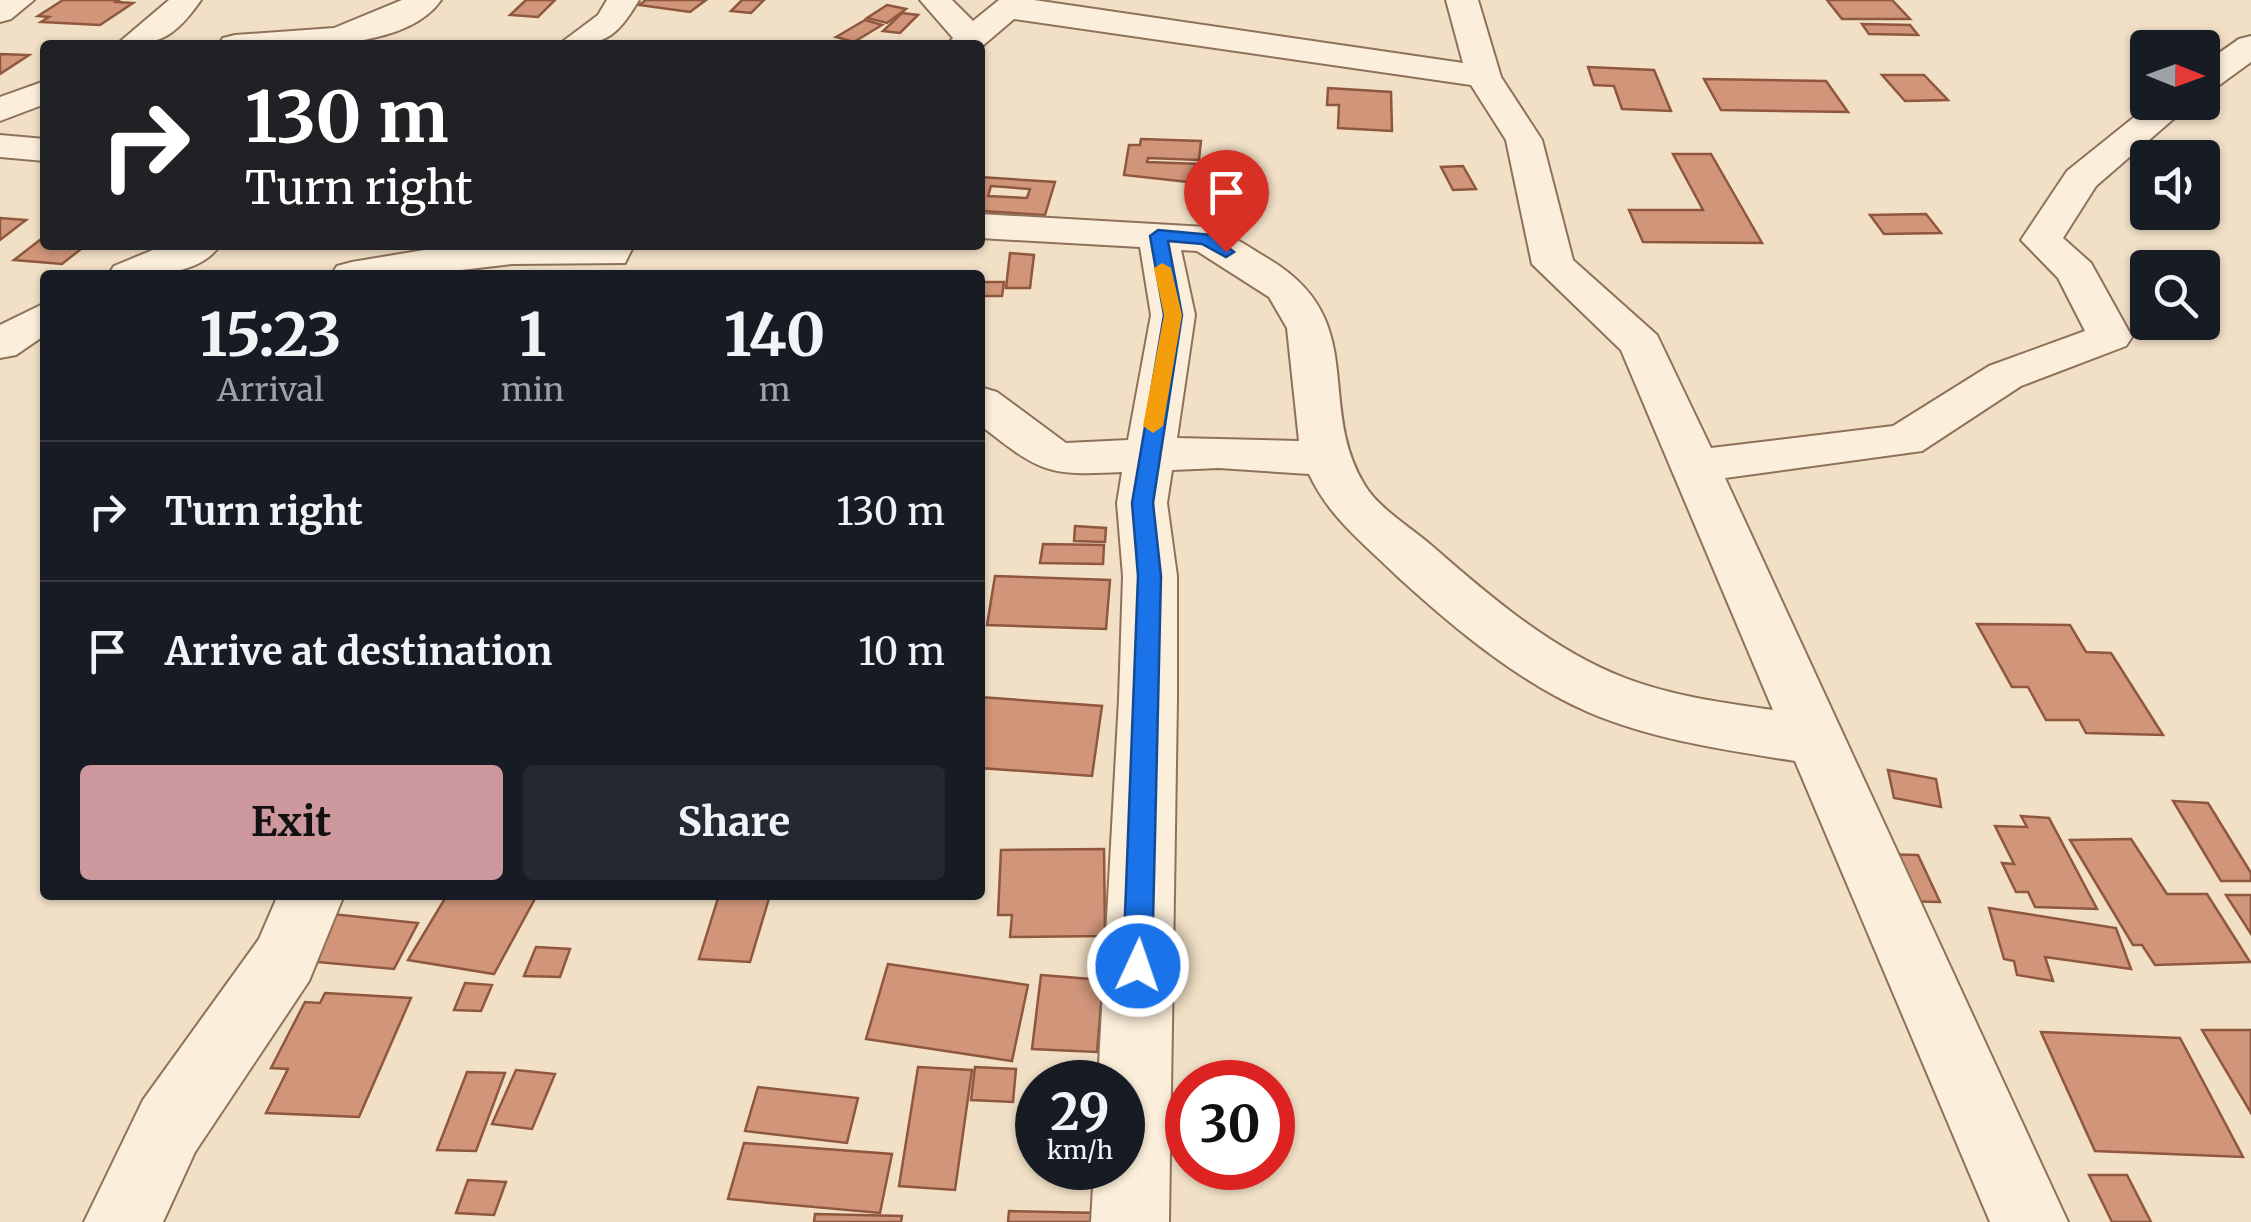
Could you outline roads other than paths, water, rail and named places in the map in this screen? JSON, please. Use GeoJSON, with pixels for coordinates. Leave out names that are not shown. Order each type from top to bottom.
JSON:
{"type":"FeatureCollection","features":[{"type":"Feature","properties":{"kind":"street"},"geometry":{"type":"LineString","coordinates":[[0,12],[18,0]]}},
{"type":"Feature","properties":{"kind":"street"},"geometry":{"type":"LineString","coordinates":[[140,40],[173,16],[185,0]]}},
{"type":"Feature","properties":{"kind":"street"},"geometry":{"type":"LineString","coordinates":[[365,40],[425,0]]}},
{"type":"Feature","properties":{"kind":"street"},"geometry":{"type":"LineString","coordinates":[[582,40],[610,21],[623,0]]}},
{"type":"Feature","properties":{"kind":"street"},"geometry":{"type":"LineString","coordinates":[[936,0],[968,40]]}},
{"type":"Feature","properties":{"kind":"street"},"geometry":{"type":"LineString","coordinates":[[1083,18],[1140,0]]}},
{"type":"Feature","properties":{"kind":"street"},"geometry":{"type":"LineString","coordinates":[[1462,0],[1484,76],[1524,140],[1554,264],[1641,344],[2030,1222]]}},
{"type":"Feature","properties":{"kind":"street"},"geometry":{"type":"LineString","coordinates":[[970,40],[1013,5],[1484,76]]}},
{"type":"Feature","properties":{"kind":"street"},"geometry":{"type":"LineString","coordinates":[[324,40],[386,26]]}},
{"type":"Feature","properties":{"kind":"street"},"geometry":{"type":"LineString","coordinates":[[2220,69],[2251,46]]}},
{"type":"Feature","properties":{"kind":"street"},"geometry":{"type":"LineString","coordinates":[[0,80],[40,71]]}},
{"type":"Feature","properties":{"kind":"street"},"geometry":{"type":"LineString","coordinates":[[0,110],[40,94]]}},
{"type":"Feature","properties":{"kind":"street"},"geometry":{"type":"LineString","coordinates":[[1694,466],[1904,440],[2005,376],[2110,336],[2076,272],[2041,240],[2081,178],[2154,120]]}},
{"type":"Feature","properties":{"kind":"street"},"geometry":{"type":"LineString","coordinates":[[0,146],[40,150]]}},
{"type":"Feature","properties":{"kind":"street"},"geometry":{"type":"LineString","coordinates":[[985,226],[1206,239],[1286,289],[1297,302],[1313,345],[1326,459],[1346,499],[1466,608],[1569,677],[1650,710],[1815,740]]}},
{"type":"Feature","properties":{"kind":"street"},"geometry":{"type":"LineString","coordinates":[[1130,1222],[1148,699],[1150,576],[1142,503],[1173,315],[1158,236]]}},
{"type":"Feature","properties":{"kind":"street"},"geometry":{"type":"LineString","coordinates":[[114,270],[183,250]]}},
{"type":"Feature","properties":{"kind":"street"},"geometry":{"type":"LineString","coordinates":[[376,270],[424,260],[526,250]]}},
{"type":"Feature","properties":{"kind":"street"},"geometry":{"type":"LineString","coordinates":[[565,250],[612,255]]}},
{"type":"Feature","properties":{"kind":"street"},"geometry":{"type":"LineString","coordinates":[[0,344],[40,319]]}},
{"type":"Feature","properties":{"kind":"street"},"geometry":{"type":"LineString","coordinates":[[0,368],[40,356]]}},
{"type":"Feature","properties":{"kind":"street"},"geometry":{"type":"LineString","coordinates":[[985,406],[1051,456],[1090,460],[1219,452],[1326,459]]}},
{"type":"Feature","properties":{"kind":"street"},"geometry":{"type":"LineString","coordinates":[[123,1222],[169,1126],[285,959],[310,900]]}}]}
